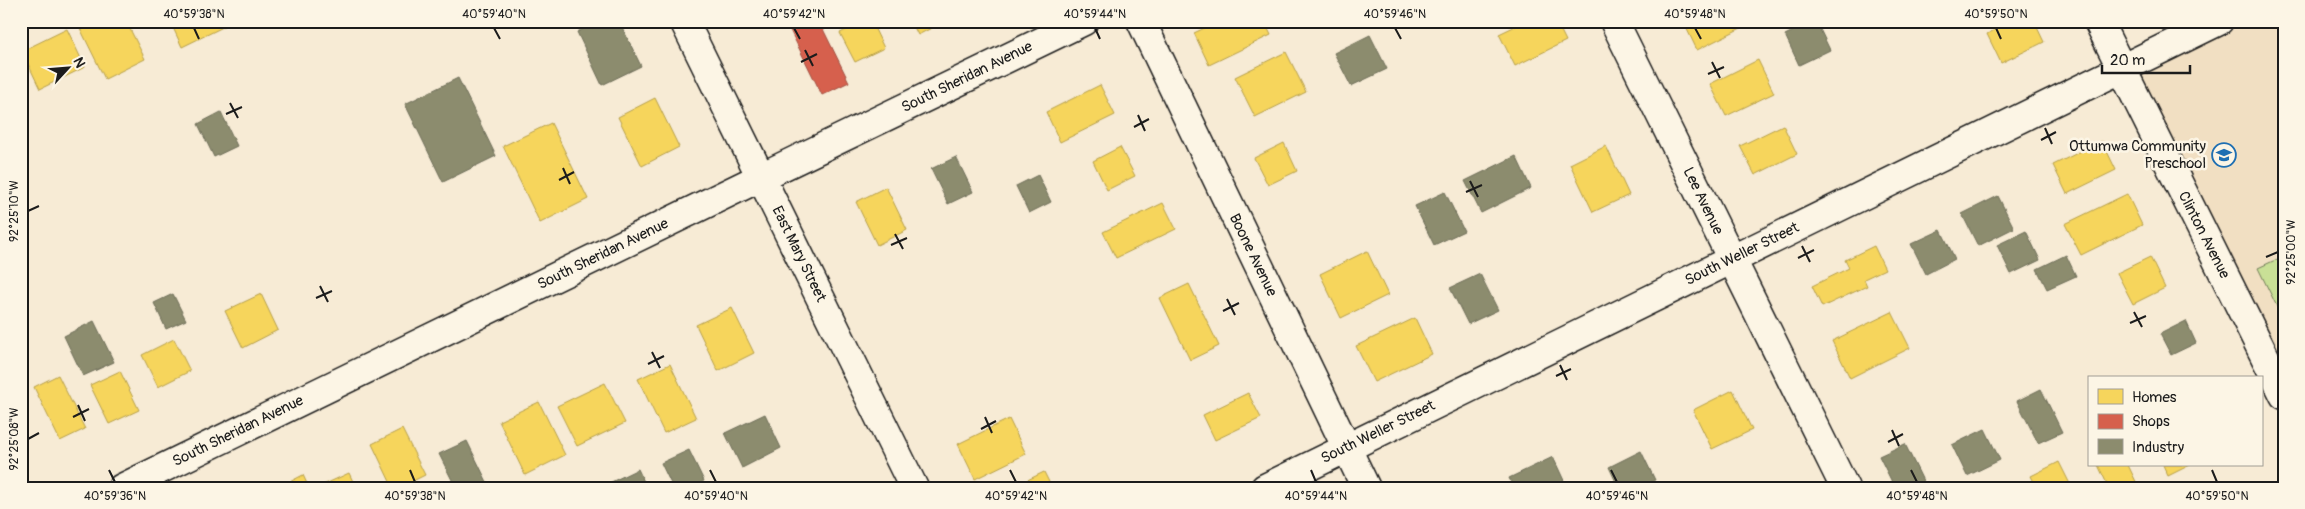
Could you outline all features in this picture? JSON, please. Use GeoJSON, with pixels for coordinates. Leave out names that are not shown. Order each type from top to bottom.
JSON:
{"type":"FeatureCollection","features":[{"type":"Feature","properties":{"kind":"street","name":"East Mary Street"},"geometry":{"type":"LineString","coordinates":[[684,21],[914,488]]}},
{"type":"Feature","properties":{"kind":"street","name":"South Sheridan Avenue"},"geometry":{"type":"LineString","coordinates":[[122,488],[1084,21]]}},
{"type":"Feature","properties":{"kind":"street","name":"Boone Avenue"},"geometry":{"type":"LineString","coordinates":[[1141,21],[1366,488]]}},
{"type":"Feature","properties":{"kind":"street","name":"Lee Avenue"},"geometry":{"type":"LineString","coordinates":[[1614,21],[1844,488]]}},
{"type":"Feature","properties":{"kind":"street","name":"Clinton Avenue"},"geometry":{"type":"LineString","coordinates":[[2098,21],[2284,395]]}},
{"type":"Feature","properties":{"kind":"street","name":"South Weller Street"},"geometry":{"type":"LineString","coordinates":[[1265,488],[2219,21]]}},
{"type":"Feature","properties":{"kind":"shaded area","name":"Ottumwa Community Preschool"},"geometry":{"type":"Polygon","coordinates":[[[2219,21],[2284,21],[2284,395],[2122,69],[2219,21]]]}},
{"type":"Feature","properties":{"kind":"green space"},"geometry":{"type":"Polygon","coordinates":[[[2284,256],[2284,321],[2258,268],[2284,256]]]}},
{"type":"Feature","properties":{"kind":"building: Homes"},"geometry":{"type":"Polygon","coordinates":[[[83,21],[126,21],[145,59],[105,79],[78,24],[83,21]]]}},
{"type":"Feature","properties":{"kind":"building: Homes"},"geometry":{"type":"Polygon","coordinates":[[[170,21],[222,21],[225,26],[182,47],[170,21]]]}},
{"type":"Feature","properties":{"kind":"building: Homes"},"geometry":{"type":"Polygon","coordinates":[[[864,21],[871,21],[884,48],[855,62],[840,33],[864,21]]]}},
{"type":"Feature","properties":{"kind":"building: Homes"},"geometry":{"type":"Polygon","coordinates":[[[911,21],[945,21],[918,35],[911,21]]]}},
{"type":"Feature","properties":{"kind":"building: Homes"},"geometry":{"type":"Polygon","coordinates":[[[1219,21],[1264,21],[1271,35],[1209,65],[1194,33],[1219,21]]]}},
{"type":"Feature","properties":{"kind":"building: Homes"},"geometry":{"type":"Polygon","coordinates":[[[1526,21],[1556,21],[1566,41],[1515,66],[1499,34],[1526,21]]]}},
{"type":"Feature","properties":{"kind":"building: Homes"},"geometry":{"type":"Polygon","coordinates":[[[1683,21],[1750,21],[1751,23],[1697,50],[1683,21]]]}},
{"type":"Feature","properties":{"kind":"building: Homes"},"geometry":{"type":"Polygon","coordinates":[[[2012,21],[2034,21],[2044,42],[2001,63],[1987,34],[2012,21]]]}},
{"type":"Feature","properties":{"kind":"building: Homes"},"geometry":{"type":"Polygon","coordinates":[[[67,29],[85,67],[40,89],[22,51],[67,29]]]}},
{"type":"Feature","properties":{"kind":"building: Homes"},"geometry":{"type":"Polygon","coordinates":[[[1286,52],[1306,92],[1255,117],[1235,77],[1286,52]]]}},
{"type":"Feature","properties":{"kind":"building: Homes"},"geometry":{"type":"Polygon","coordinates":[[[1758,60],[1774,93],[1726,116],[1710,84],[1758,60]]]}},
{"type":"Feature","properties":{"kind":"building: Homes"},"geometry":{"type":"Polygon","coordinates":[[[1100,85],[1115,115],[1060,142],[1046,112],[1100,85]]]}},
{"type":"Feature","properties":{"kind":"building: Homes"},"geometry":{"type":"Polygon","coordinates":[[[655,98],[679,147],[642,166],[618,117],[655,98]]]}},
{"type":"Feature","properties":{"kind":"building: Homes"},"geometry":{"type":"Polygon","coordinates":[[[551,123],[588,199],[540,223],[503,146],[551,123]]]}},
{"type":"Feature","properties":{"kind":"building: Homes"},"geometry":{"type":"Polygon","coordinates":[[[1783,125],[1797,154],[1755,175],[1740,146],[1783,125]]]}},
{"type":"Feature","properties":{"kind":"building: Homes"},"geometry":{"type":"Polygon","coordinates":[[[2102,141],[2116,170],[2067,194],[2053,165],[2102,141]]]}},
{"type":"Feature","properties":{"kind":"building: Homes"},"geometry":{"type":"Polygon","coordinates":[[[1284,143],[1297,171],[1268,185],[1254,158],[1284,143]]]}},
{"type":"Feature","properties":{"kind":"building: Homes"},"geometry":{"type":"Polygon","coordinates":[[[1606,146],[1629,195],[1593,212],[1570,164],[1606,146]]]}},
{"type":"Feature","properties":{"kind":"building: Homes"},"geometry":{"type":"Polygon","coordinates":[[[1120,147],[1135,176],[1107,190],[1093,161],[1120,147]]]}},
{"type":"Feature","properties":{"kind":"building: Homes"},"geometry":{"type":"Polygon","coordinates":[[[886,187],[907,230],[877,245],[856,202],[886,187]]]}},
{"type":"Feature","properties":{"kind":"building: Homes"},"geometry":{"type":"Polygon","coordinates":[[[2127,194],[2142,225],[2081,255],[2065,224],[2127,194]]]}},
{"type":"Feature","properties":{"kind":"building: Homes"},"geometry":{"type":"Polygon","coordinates":[[[1163,203],[1176,229],[1116,258],[1103,232],[1163,203]]]}},
{"type":"Feature","properties":{"kind":"building: Homes"},"geometry":{"type":"Polygon","coordinates":[[[1874,246],[1885,269],[1864,279],[1867,286],[1822,307],[1812,286],[1849,268],[1845,260],[1874,246]]]}},
{"type":"Feature","properties":{"kind":"building: Homes"},"geometry":{"type":"Polygon","coordinates":[[[1367,251],[1388,295],[1341,318],[1320,274],[1367,251]]]}},
{"type":"Feature","properties":{"kind":"building: Homes"},"geometry":{"type":"Polygon","coordinates":[[[2150,257],[2165,288],[2133,304],[2117,273],[2150,257]]]}},
{"type":"Feature","properties":{"kind":"building: Homes"},"geometry":{"type":"Polygon","coordinates":[[[1189,284],[1219,346],[1190,360],[1160,298],[1189,284]]]}},
{"type":"Feature","properties":{"kind":"building: Homes"},"geometry":{"type":"Polygon","coordinates":[[[261,294],[278,330],[243,348],[225,311],[261,294]]]}},
{"type":"Feature","properties":{"kind":"building: Homes"},"geometry":{"type":"Polygon","coordinates":[[[732,308],[754,353],[718,371],[696,325],[732,308]]]}},
{"type":"Feature","properties":{"kind":"building: Homes"},"geometry":{"type":"Polygon","coordinates":[[[1892,312],[1910,348],[1850,378],[1832,341],[1892,312]]]}},
{"type":"Feature","properties":{"kind":"building: Homes"},"geometry":{"type":"Polygon","coordinates":[[[1415,318],[1432,354],[1374,382],[1356,346],[1415,318]]]}},
{"type":"Feature","properties":{"kind":"building: Homes"},"geometry":{"type":"Polygon","coordinates":[[[174,339],[190,371],[158,387],[142,355],[174,339]]]}},
{"type":"Feature","properties":{"kind":"building: Homes"},"geometry":{"type":"Polygon","coordinates":[[[670,364],[696,418],[664,433],[638,379],[670,364]]]}},
{"type":"Feature","properties":{"kind":"building: Homes"},"geometry":{"type":"Polygon","coordinates":[[[120,371],[139,410],[109,424],[90,385],[120,371]]]}},
{"type":"Feature","properties":{"kind":"building: Homes"},"geometry":{"type":"Polygon","coordinates":[[[58,375],[85,429],[60,441],[34,387],[58,375]]]}},
{"type":"Feature","properties":{"kind":"building: Homes"},"geometry":{"type":"Polygon","coordinates":[[[605,383],[625,423],[577,446],[557,406],[605,383]]]}},
{"type":"Feature","properties":{"kind":"building: Homes"},"geometry":{"type":"Polygon","coordinates":[[[1733,390],[1752,430],[1712,449],[1693,410],[1733,390]]]}},
{"type":"Feature","properties":{"kind":"building: Homes"},"geometry":{"type":"Polygon","coordinates":[[[1248,393],[1261,418],[1215,440],[1203,415],[1248,393]]]}},
{"type":"Feature","properties":{"kind":"building: Homes"},"geometry":{"type":"Polygon","coordinates":[[[539,402],[565,455],[525,475],[499,421],[539,402]]]}},
{"type":"Feature","properties":{"kind":"building: Homes"},"geometry":{"type":"Polygon","coordinates":[[[1009,419],[1026,454],[975,479],[958,444],[1009,419]]]}},
{"type":"Feature","properties":{"kind":"building: Homes"},"geometry":{"type":"Polygon","coordinates":[[[402,429],[425,475],[399,488],[393,488],[372,444],[402,429]]]}},
{"type":"Feature","properties":{"kind":"building: Homes"},"geometry":{"type":"Polygon","coordinates":[[[2059,462],[2072,488],[2037,488],[2031,476],[2059,462]]]}},
{"type":"Feature","properties":{"kind":"building: Homes"},"geometry":{"type":"Polygon","coordinates":[[[2098,466],[2128,466],[2139,488],[2109,488],[2098,466]]]}},
{"type":"Feature","properties":{"kind":"building: Homes"},"geometry":{"type":"Polygon","coordinates":[[[2163,466],[2188,466],[2168,476],[2163,466]]]}},
{"type":"Feature","properties":{"kind":"building: Homes"},"geometry":{"type":"Polygon","coordinates":[[[1044,472],[1052,488],[1011,488],[1044,472]]]}},
{"type":"Feature","properties":{"kind":"building: Homes"},"geometry":{"type":"Polygon","coordinates":[[[349,473],[356,488],[322,488],[321,486],[349,473]]]}},
{"type":"Feature","properties":{"kind":"building: Homes"},"geometry":{"type":"Polygon","coordinates":[[[303,475],[309,488],[278,488],[303,475]]]}},
{"type":"Feature","properties":{"kind":"building: Shops"},"geometry":{"type":"Polygon","coordinates":[[[808,21],[819,21],[849,82],[822,95],[790,30],[808,21]]]}},
{"type":"Feature","properties":{"kind":"building: Industry"},"geometry":{"type":"Polygon","coordinates":[[[599,21],[619,21],[641,66],[602,85],[577,32],[599,21]]]}},
{"type":"Feature","properties":{"kind":"building: Industry"},"geometry":{"type":"Polygon","coordinates":[[[1816,21],[1830,50],[1799,65],[1785,35],[1816,21]]]}},
{"type":"Feature","properties":{"kind":"building: Industry"},"geometry":{"type":"Polygon","coordinates":[[[1370,35],[1387,69],[1351,86],[1334,53],[1370,35]]]}},
{"type":"Feature","properties":{"kind":"building: Industry"},"geometry":{"type":"Polygon","coordinates":[[[458,78],[496,156],[443,182],[405,104],[458,78]]]}},
{"type":"Feature","properties":{"kind":"building: Industry"},"geometry":{"type":"Polygon","coordinates":[[[221,112],[237,146],[214,157],[198,124],[221,112]]]}},
{"type":"Feature","properties":{"kind":"building: Industry"},"geometry":{"type":"Polygon","coordinates":[[[1516,156],[1531,188],[1481,213],[1465,181],[1516,156]]]}},
{"type":"Feature","properties":{"kind":"building: Industry"},"geometry":{"type":"Polygon","coordinates":[[[956,157],[973,192],[948,204],[931,169],[956,157]]]}},
{"type":"Feature","properties":{"kind":"building: Industry"},"geometry":{"type":"Polygon","coordinates":[[[1038,175],[1051,202],[1029,213],[1016,186],[1038,175]]]}},
{"type":"Feature","properties":{"kind":"building: Industry"},"geometry":{"type":"Polygon","coordinates":[[[1445,192],[1464,231],[1434,245],[1415,206],[1445,192]]]}},
{"type":"Feature","properties":{"kind":"building: Industry"},"geometry":{"type":"Polygon","coordinates":[[[1998,196],[2014,228],[1978,246],[1962,214],[1998,196]]]}},
{"type":"Feature","properties":{"kind":"building: Industry"},"geometry":{"type":"Polygon","coordinates":[[[1941,230],[1955,259],[1926,274],[1911,244],[1941,230]]]}},
{"type":"Feature","properties":{"kind":"building: Industry"},"geometry":{"type":"Polygon","coordinates":[[[2026,231],[2040,260],[2011,274],[1997,245],[2026,231]]]}},
{"type":"Feature","properties":{"kind":"building: Industry"},"geometry":{"type":"Polygon","coordinates":[[[2066,255],[2076,276],[2047,289],[2037,269],[2066,255]]]}},
{"type":"Feature","properties":{"kind":"building: Industry"},"geometry":{"type":"Polygon","coordinates":[[[1480,274],[1498,310],[1468,324],[1450,288],[1480,274]]]}},
{"type":"Feature","properties":{"kind":"building: Industry"},"geometry":{"type":"Polygon","coordinates":[[[173,294],[186,320],[166,329],[154,303],[173,294]]]}},
{"type":"Feature","properties":{"kind":"building: Industry"},"geometry":{"type":"Polygon","coordinates":[[[94,321],[114,362],[83,376],[64,336],[94,321]]]}},
{"type":"Feature","properties":{"kind":"building: Industry"},"geometry":{"type":"Polygon","coordinates":[[[2186,321],[2196,343],[2171,355],[2160,334],[2186,321]]]}},
{"type":"Feature","properties":{"kind":"building: Industry"},"geometry":{"type":"Polygon","coordinates":[[[2041,389],[2062,432],[2038,443],[2017,401],[2041,389]]]}},
{"type":"Feature","properties":{"kind":"building: Industry"},"geometry":{"type":"Polygon","coordinates":[[[765,414],[781,448],[742,468],[725,433],[765,414]]]}},
{"type":"Feature","properties":{"kind":"building: Industry"},"geometry":{"type":"Polygon","coordinates":[[[1985,429],[2000,460],[1967,476],[1952,445],[1985,429]]]}},
{"type":"Feature","properties":{"kind":"building: Industry"},"geometry":{"type":"Polygon","coordinates":[[[467,441],[490,488],[456,488],[439,454],[467,441]]]}},
{"type":"Feature","properties":{"kind":"building: Industry"},"geometry":{"type":"Polygon","coordinates":[[[1905,444],[1926,487],[1924,488],[1895,488],[1879,456],[1905,444]]]}},
{"type":"Feature","properties":{"kind":"building: Industry"},"geometry":{"type":"Polygon","coordinates":[[[689,450],[704,481],[690,488],[673,488],[661,463],[689,450]]]}},
{"type":"Feature","properties":{"kind":"building: Industry"},"geometry":{"type":"Polygon","coordinates":[[[1641,451],[1655,480],[1639,488],[1619,488],[1609,467],[1641,451]]]}},
{"type":"Feature","properties":{"kind":"building: Industry"},"geometry":{"type":"Polygon","coordinates":[[[1553,457],[1567,487],[1514,488],[1509,478],[1553,457]]]}},
{"type":"Feature","properties":{"kind":"building: Industry"},"geometry":{"type":"Polygon","coordinates":[[[638,469],[647,488],[601,488],[601,487],[638,469]]]}},
{"type":"Feature","properties":{"kind":"place","name":"Ottumwa Community Preschool"},"geometry":{"type":"Point","coordinates":[2224,155]}}]}
